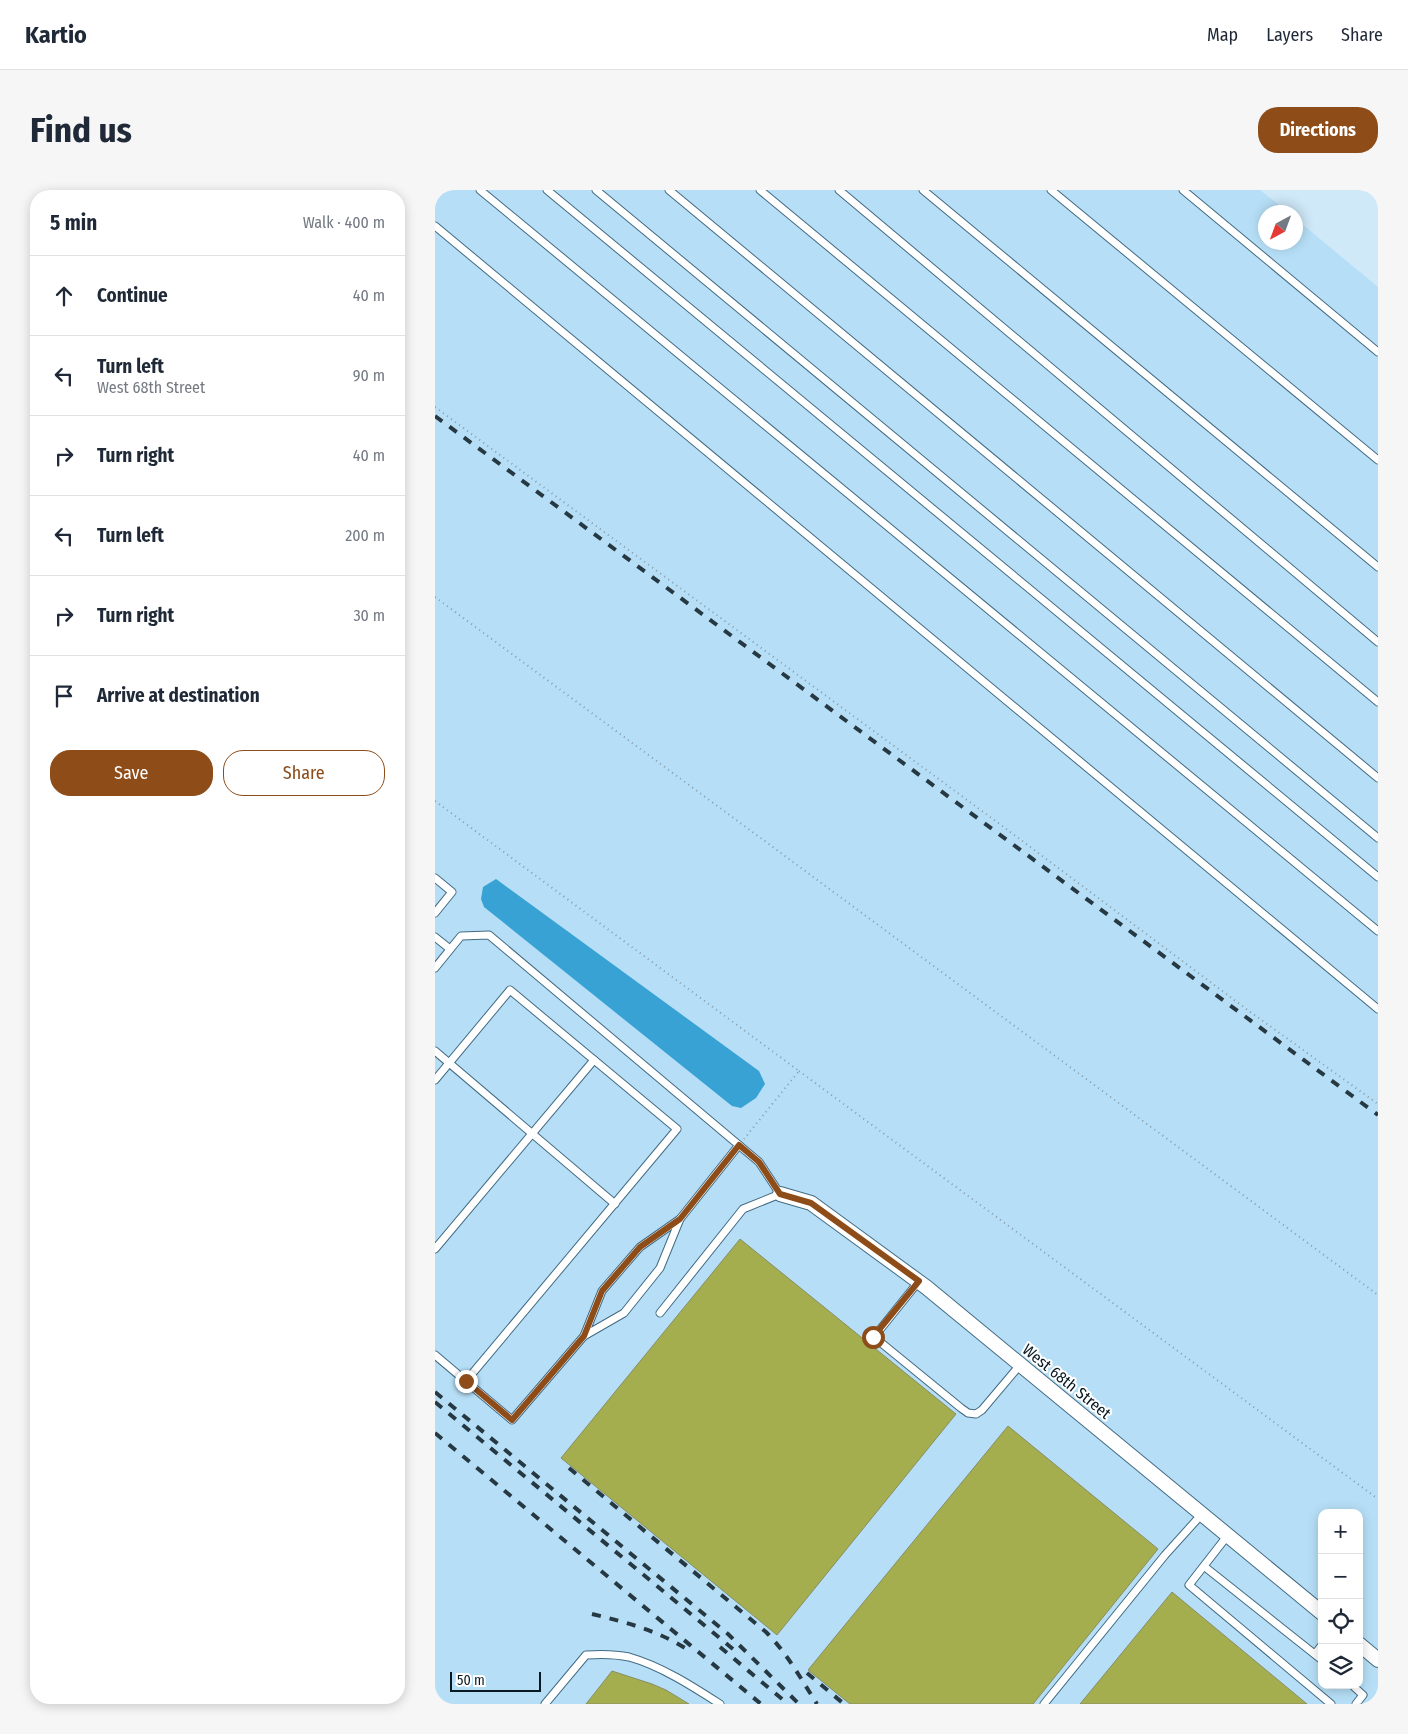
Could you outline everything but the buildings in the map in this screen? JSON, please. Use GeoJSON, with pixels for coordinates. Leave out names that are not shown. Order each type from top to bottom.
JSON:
{"type":"FeatureCollection","features":[{"type":"Feature","properties":{"kind":"street","name":"West 68th Street"},"geometry":{"type":"LineString","coordinates":[[780,1194],[811,1203],[919,1281],[1318,1610]]}},
{"type":"Feature","properties":{"kind":"street"},"geometry":{"type":"LineString","coordinates":[[1363,1647],[1378,1660]]}},
{"type":"Feature","properties":{"kind":"lane"},"geometry":{"type":"LineString","coordinates":[[480,190],[1378,931]]}},
{"type":"Feature","properties":{"kind":"lane"},"geometry":{"type":"LineString","coordinates":[[547,190],[1378,877]]}},
{"type":"Feature","properties":{"kind":"lane"},"geometry":{"type":"LineString","coordinates":[[596,190],[1378,838]]}},
{"type":"Feature","properties":{"kind":"lane"},"geometry":{"type":"LineString","coordinates":[[669,190],[1378,778]]}},
{"type":"Feature","properties":{"kind":"lane"},"geometry":{"type":"LineString","coordinates":[[760,190],[1378,702]]}},
{"type":"Feature","properties":{"kind":"lane"},"geometry":{"type":"LineString","coordinates":[[839,190],[1378,642]]}},
{"type":"Feature","properties":{"kind":"lane"},"geometry":{"type":"LineString","coordinates":[[923,190],[1378,567]]}},
{"type":"Feature","properties":{"kind":"lane"},"geometry":{"type":"LineString","coordinates":[[1051,190],[1378,460]]}},
{"type":"Feature","properties":{"kind":"lane"},"geometry":{"type":"LineString","coordinates":[[1183,190],[1378,352]]}},
{"type":"Feature","properties":{"kind":"lane"},"geometry":{"type":"LineString","coordinates":[[435,226],[1378,1009]]}},
{"type":"Feature","properties":{"kind":"lane"},"geometry":{"type":"LineString","coordinates":[[435,878],[452,892],[435,913]]}},
{"type":"Feature","properties":{"kind":"lane"},"geometry":{"type":"LineString","coordinates":[[435,968],[461,936],[489,935],[759,1162],[780,1194],[743,1209],[660,1313]]}},
{"type":"Feature","properties":{"kind":"lane"},"geometry":{"type":"LineString","coordinates":[[435,937],[450,949]]}},
{"type":"Feature","properties":{"kind":"lane"},"geometry":{"type":"LineString","coordinates":[[435,1080],[510,990],[677,1129],[466,1381]]}},
{"type":"Feature","properties":{"kind":"lane"},"geometry":{"type":"LineString","coordinates":[[435,1052],[615,1204]]}},
{"type":"Feature","properties":{"kind":"lane"},"geometry":{"type":"LineString","coordinates":[[435,1249],[594,1060]]}},
{"type":"Feature","properties":{"kind":"lane"},"geometry":{"type":"LineString","coordinates":[[584,1336],[623,1313],[660,1268],[680,1219],[739,1145]]}},
{"type":"Feature","properties":{"kind":"lane"},"geometry":{"type":"LineString","coordinates":[[435,1355],[512,1420],[584,1336],[602,1291],[640,1247],[680,1219]]}},
{"type":"Feature","properties":{"kind":"lane"},"geometry":{"type":"LineString","coordinates":[[919,1281],[873,1337],[968,1413],[976,1414],[983,1410],[1020,1364]]}},
{"type":"Feature","properties":{"kind":"lane"},"geometry":{"type":"LineString","coordinates":[[1044,1704],[1165,1555],[1202,1514]]}},
{"type":"Feature","properties":{"kind":"lane"},"geometry":{"type":"LineString","coordinates":[[1228,1535],[1189,1586],[1331,1704]]}},
{"type":"Feature","properties":{"kind":"lane"},"geometry":{"type":"LineString","coordinates":[[1205,1567],[1318,1657]]}},
{"type":"Feature","properties":{"kind":"lane"},"geometry":{"type":"LineString","coordinates":[[1315,1654],[1318,1650]]}},
{"type":"Feature","properties":{"kind":"lane"},"geometry":{"type":"LineString","coordinates":[[545,1704],[574,1667],[586,1655],[604,1654],[629,1657],[657,1668],[720,1704]]}},
{"type":"Feature","properties":{"kind":"lane"},"geometry":{"type":"LineString","coordinates":[[1356,1689],[1363,1695],[1357,1704]]}},
{"type":"Feature","properties":{"kind":"path"},"geometry":{"type":"LineString","coordinates":[[435,407],[1005,828],[1249,1011],[1378,1104]]}},
{"type":"Feature","properties":{"kind":"path"},"geometry":{"type":"LineString","coordinates":[[435,597],[1378,1295]]}},
{"type":"Feature","properties":{"kind":"path"},"geometry":{"type":"LineString","coordinates":[[435,801],[1378,1499]]}},
{"type":"Feature","properties":{"kind":"path"},"geometry":{"type":"LineString","coordinates":[[739,1145],[799,1071]]}},
{"type":"Feature","properties":{"kind":"shaded area"},"geometry":{"type":"Polygon","coordinates":[[[435,190],[1260,190],[1279,205],[1258,205],[1258,250],[1303,250],[1303,225],[1378,287],[1378,1704],[435,1704],[435,190]]]}},
{"type":"Feature","properties":{"kind":"water"},"geometry":{"type":"Polygon","coordinates":[[[496,879],[759,1071],[765,1084],[756,1098],[741,1108],[732,1106],[484,907],[481,899],[483,887],[496,879]]]}},
{"type":"Feature","properties":{"kind":"railway"},"geometry":{"type":"LineString","coordinates":[[435,416],[1378,1115]]}},
{"type":"Feature","properties":{"kind":"railway"},"geometry":{"type":"LineString","coordinates":[[435,1392],[728,1634],[799,1704]]}},
{"type":"Feature","properties":{"kind":"railway"},"geometry":{"type":"LineString","coordinates":[[435,1402],[739,1654]]}},
{"type":"Feature","properties":{"kind":"railway"},"geometry":{"type":"LineString","coordinates":[[435,1433],[761,1704]]}},
{"type":"Feature","properties":{"kind":"railway"},"geometry":{"type":"LineString","coordinates":[[569,1468],[766,1632],[787,1657],[817,1704]]}},
{"type":"Feature","properties":{"kind":"railway"},"geometry":{"type":"LineString","coordinates":[[592,1614],[652,1631],[685,1648]]}},
{"type":"Feature","properties":{"kind":"railway"},"geometry":{"type":"LineString","coordinates":[[720,1647],[788,1704]]}},
{"type":"Feature","properties":{"kind":"railway"},"geometry":{"type":"LineString","coordinates":[[807,1673],[844,1704]]}},
{"type":"Feature","properties":{"kind":"route"},"geometry":{"type":"LineString","coordinates":[[466,1381],[512,1420],[584,1336],[602,1291],[640,1247],[680,1219],[739,1145],[759,1162],[780,1194],[811,1203],[919,1281],[873,1337]]}}]}
